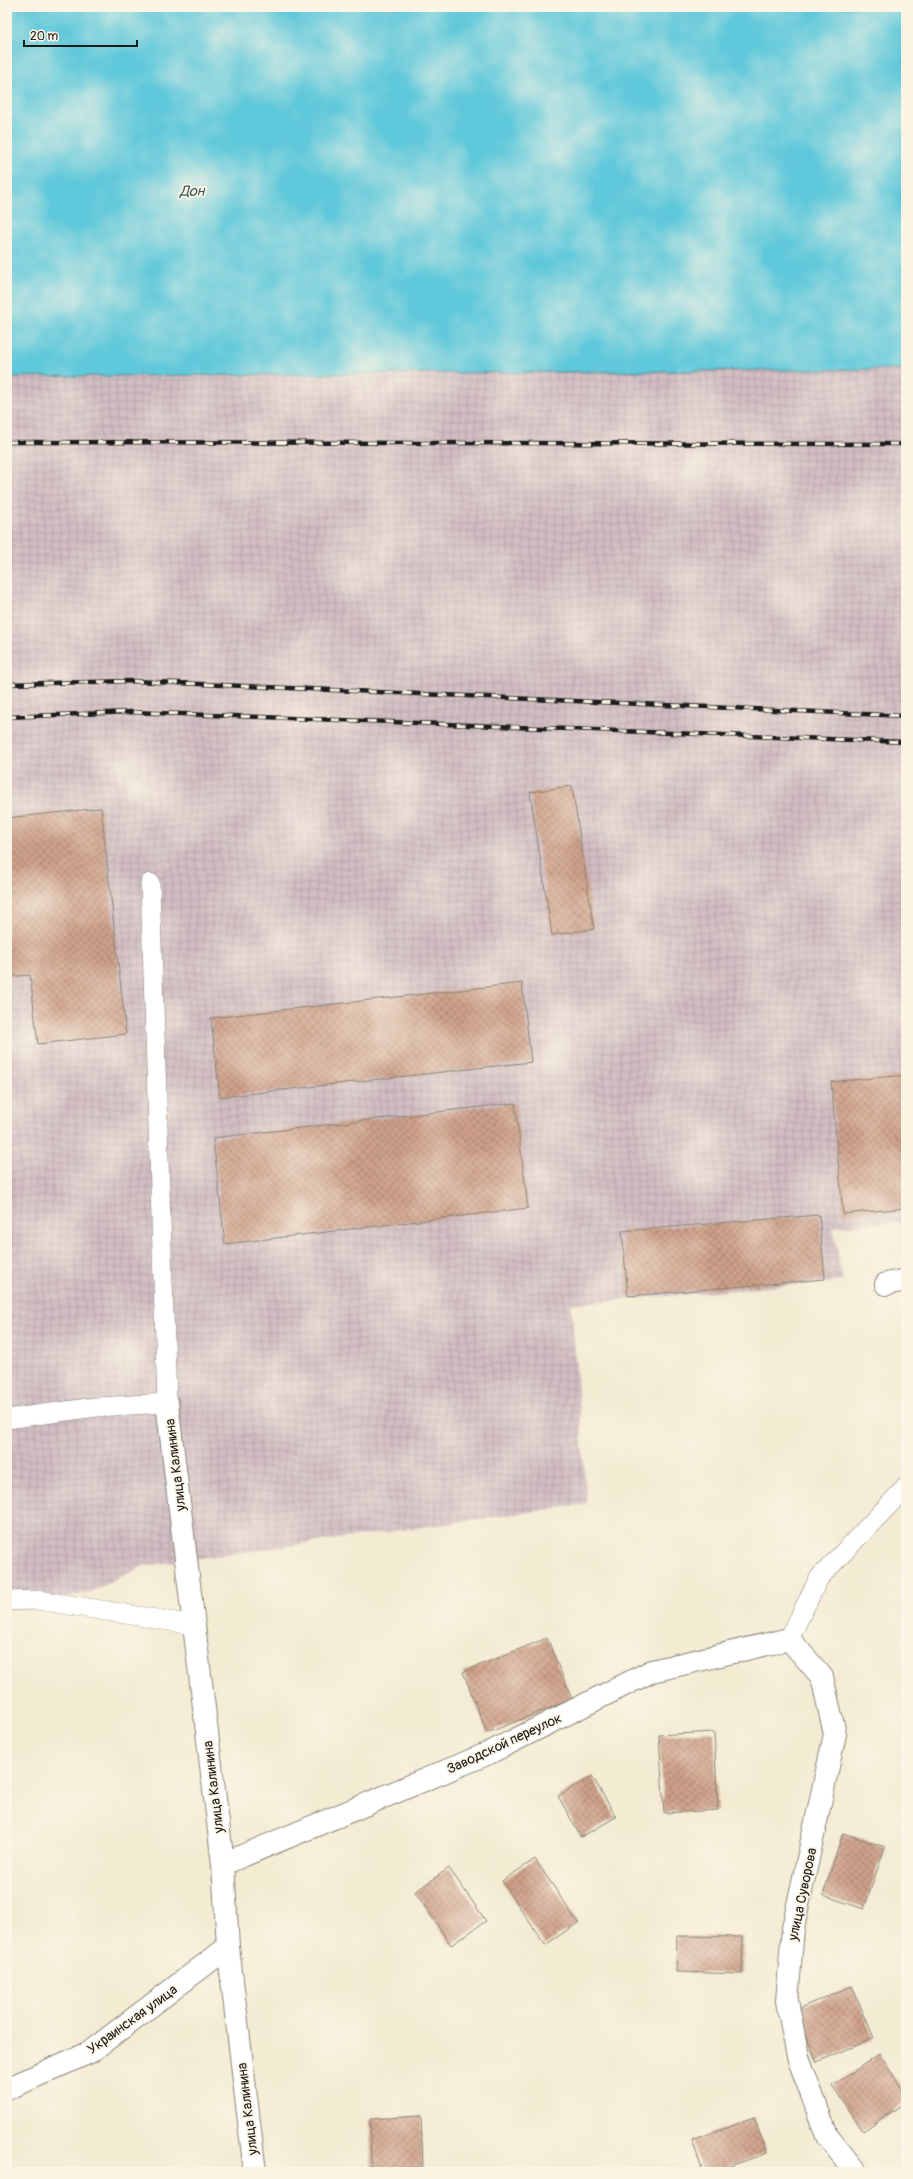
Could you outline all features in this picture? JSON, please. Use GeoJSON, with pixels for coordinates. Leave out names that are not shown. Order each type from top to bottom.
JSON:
{"type":"FeatureCollection","features":[{"type":"Feature","properties":{"kind":"street","name":"улица Калинина"},"geometry":{"type":"LineString","coordinates":[[167,1402],[223,1864],[228,1947],[254,2172]]}},
{"type":"Feature","properties":{"kind":"street","name":"Заводской переулок"},"geometry":{"type":"LineString","coordinates":[[223,1864],[488,1753],[652,1671],[789,1639]]}},
{"type":"Feature","properties":{"kind":"street","name":"улица Суворова"},"geometry":{"type":"LineString","coordinates":[[789,1639],[822,1677],[835,1734],[793,1928],[787,2001],[798,2057],[827,2136],[856,2172]]}},
{"type":"Feature","properties":{"kind":"street","name":"Украинская улица"},"geometry":{"type":"LineString","coordinates":[[7,2089],[90,2052],[228,1947]]}},
{"type":"Feature","properties":{"kind":"lane"},"geometry":{"type":"LineString","coordinates":[[7,1419],[96,1407],[167,1402],[150,883]]}},
{"type":"Feature","properties":{"kind":"lane"},"geometry":{"type":"LineString","coordinates":[[789,1639],[819,1578],[906,1487]]}},
{"type":"Feature","properties":{"kind":"lane"},"geometry":{"type":"LineString","coordinates":[[7,1601],[38,1600],[194,1625]]}},
{"type":"Feature","properties":{"kind":"shaded area"},"geometry":{"type":"Polygon","coordinates":[[[906,369],[906,1222],[833,1227],[843,1281],[571,1304],[587,1504],[144,1566],[88,1593],[7,1606],[7,377],[906,369]]]}},
{"type":"Feature","properties":{"kind":"water","name":"Дон"},"geometry":{"type":"Polygon","coordinates":[[[7,7],[906,7],[906,369],[7,377],[7,7]]]}},
{"type":"Feature","properties":{"kind":"building"},"geometry":{"type":"Polygon","coordinates":[[[572,786],[594,929],[552,935],[530,792],[572,786]]]}},
{"type":"Feature","properties":{"kind":"building"},"geometry":{"type":"Polygon","coordinates":[[[101,808],[126,1034],[38,1044],[30,975],[7,977],[7,818],[101,808]]]}},
{"type":"Feature","properties":{"kind":"building"},"geometry":{"type":"Polygon","coordinates":[[[522,983],[531,1062],[220,1097],[211,1018],[522,983]]]}},
{"type":"Feature","properties":{"kind":"building"},"geometry":{"type":"Polygon","coordinates":[[[906,1075],[906,1208],[843,1214],[831,1082],[906,1075]]]}},
{"type":"Feature","properties":{"kind":"building"},"geometry":{"type":"Polygon","coordinates":[[[515,1103],[528,1208],[225,1244],[213,1138],[515,1103]]]}},
{"type":"Feature","properties":{"kind":"building"},"geometry":{"type":"Polygon","coordinates":[[[819,1215],[825,1279],[628,1296],[622,1231],[819,1215]]]}},
{"type":"Feature","properties":{"kind":"building"},"geometry":{"type":"Polygon","coordinates":[[[547,1638],[572,1699],[487,1733],[463,1672],[547,1638]]]}},
{"type":"Feature","properties":{"kind":"building"},"geometry":{"type":"Polygon","coordinates":[[[714,1732],[718,1810],[664,1813],[659,1735],[714,1732]]]}},
{"type":"Feature","properties":{"kind":"building"},"geometry":{"type":"Polygon","coordinates":[[[592,1776],[616,1817],[581,1837],[558,1796],[592,1776]]]}},
{"type":"Feature","properties":{"kind":"building"},"geometry":{"type":"Polygon","coordinates":[[[843,1833],[885,1847],[864,1909],[823,1895],[843,1833]]]}},
{"type":"Feature","properties":{"kind":"building"},"geometry":{"type":"Polygon","coordinates":[[[535,1859],[578,1923],[545,1945],[502,1881],[535,1859]]]}},
{"type":"Feature","properties":{"kind":"building"},"geometry":{"type":"Polygon","coordinates":[[[449,1868],[486,1921],[451,1945],[415,1892],[449,1868]]]}},
{"type":"Feature","properties":{"kind":"building"},"geometry":{"type":"Polygon","coordinates":[[[677,1936],[743,1937],[742,1974],[676,1972],[677,1936]]]}},
{"type":"Feature","properties":{"kind":"building"},"geometry":{"type":"Polygon","coordinates":[[[852,1986],[874,2038],[817,2062],[795,2010],[852,1986]]]}},
{"type":"Feature","properties":{"kind":"building"},"geometry":{"type":"Polygon","coordinates":[[[879,2054],[906,2094],[906,2102],[863,2131],[832,2086],[879,2054]]]}},
{"type":"Feature","properties":{"kind":"building"},"geometry":{"type":"Polygon","coordinates":[[[421,2116],[423,2167],[371,2169],[370,2119],[421,2116]]]}},
{"type":"Feature","properties":{"kind":"building"},"geometry":{"type":"Polygon","coordinates":[[[754,2118],[767,2153],[713,2172],[703,2172],[692,2140],[754,2118]]]}},
{"type":"Feature","properties":{"kind":"railway"},"geometry":{"type":"LineString","coordinates":[[7,442],[906,444]]}},
{"type":"Feature","properties":{"kind":"railway"},"geometry":{"type":"LineString","coordinates":[[7,684],[133,681],[906,716]]}},
{"type":"Feature","properties":{"kind":"railway"},"geometry":{"type":"LineString","coordinates":[[7,717],[131,712],[906,742]]}}]}
